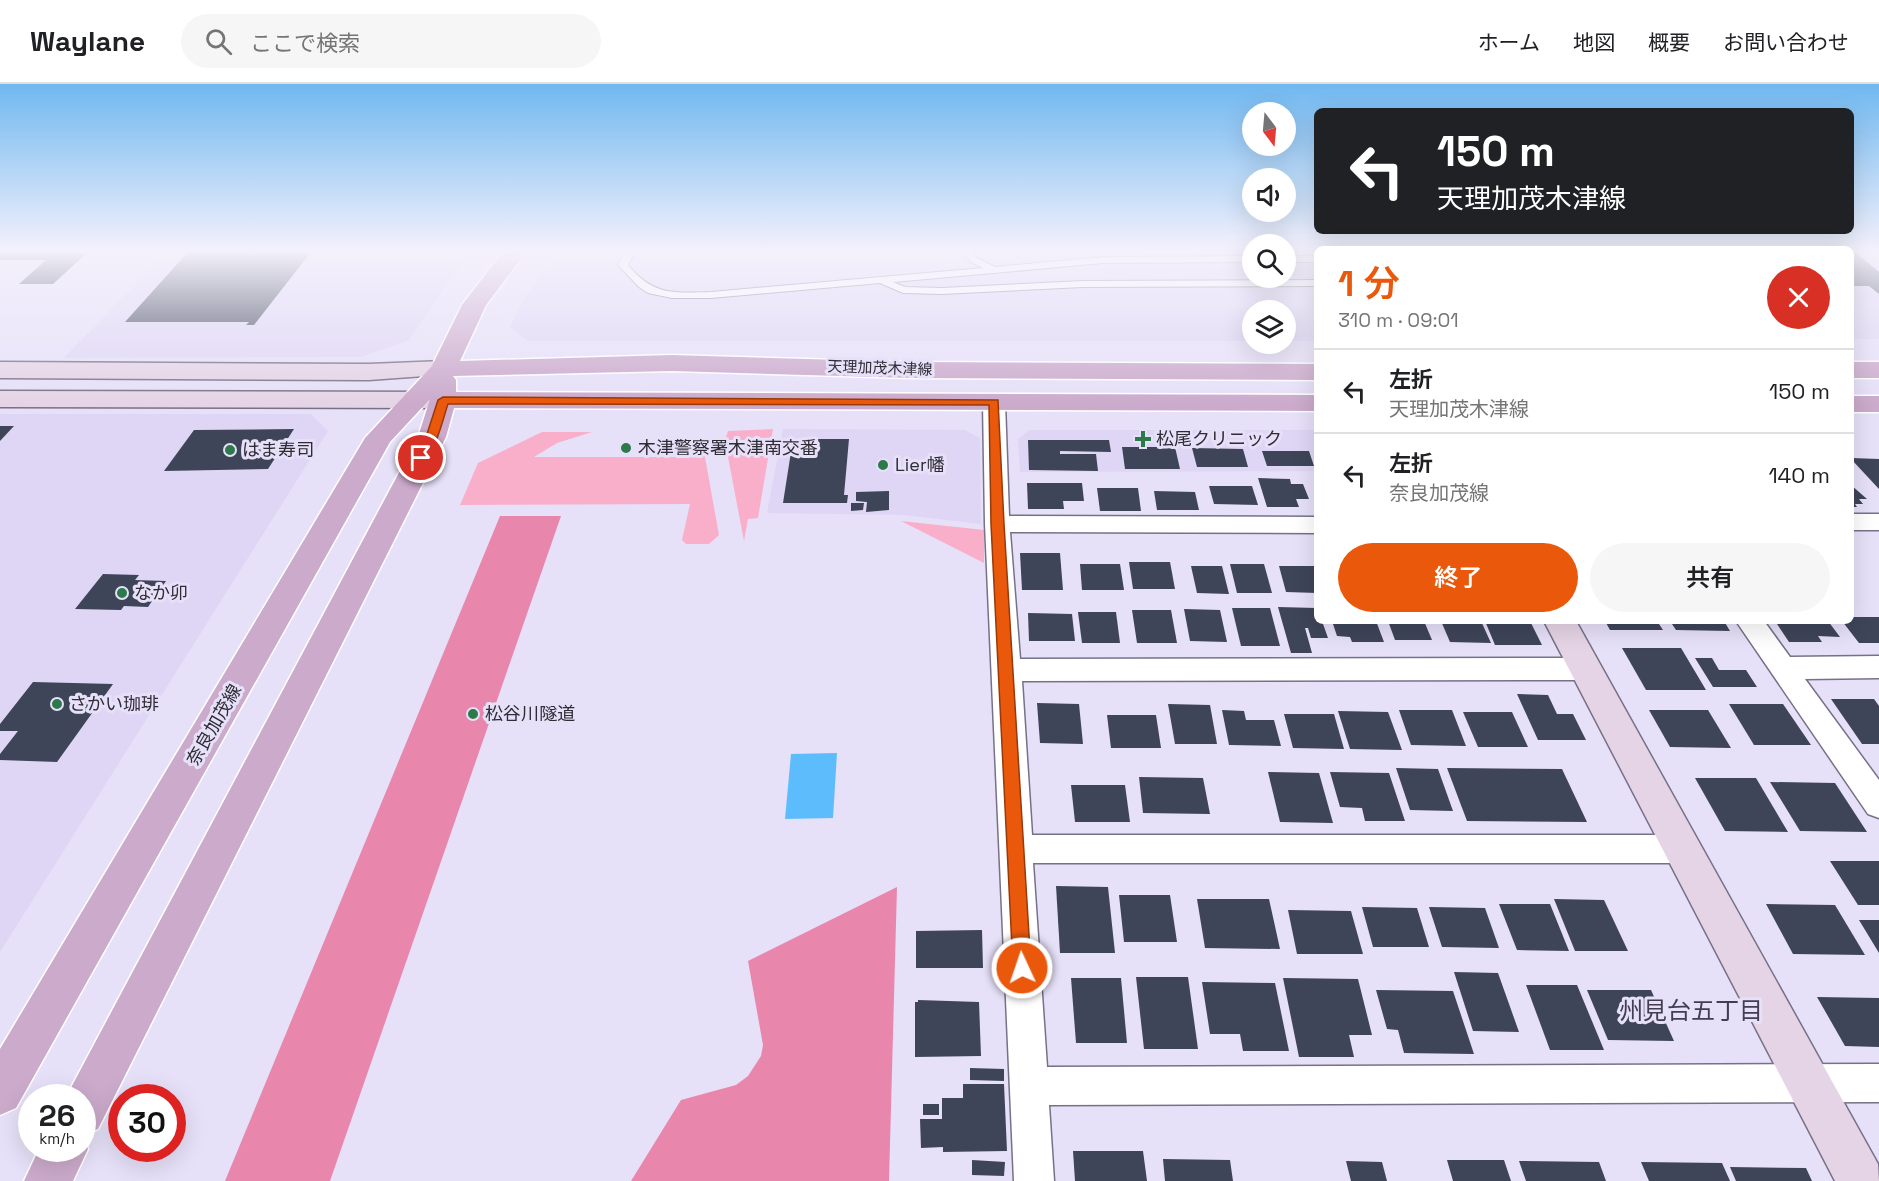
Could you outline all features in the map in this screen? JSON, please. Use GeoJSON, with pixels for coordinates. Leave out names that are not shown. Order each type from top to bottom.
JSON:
{"type":"FeatureCollection","features":[{"type":"Feature","properties":{"kind":"main road","name":"奈良加茂線"},"geometry":{"type":"LineString","coordinates":[[96,1086],[432,437],[434,390],[475,303]]}},
{"type":"Feature","properties":{"kind":"main road","name":"天理加茂木津線"},"geometry":{"type":"LineString","coordinates":[[434,390],[672,363],[911,370],[1314,372]]}},
{"type":"Feature","properties":{"kind":"main road"},"geometry":{"type":"LineString","coordinates":[[1854,370],[1879,370]]}},
{"type":"Feature","properties":{"kind":"main road","name":"奈良加茂線"},"geometry":{"type":"LineString","coordinates":[[0,1092],[379,438],[434,390]]}},
{"type":"Feature","properties":{"kind":"main road","name":"天理加茂木津線"},"geometry":{"type":"LineString","coordinates":[[434,390],[994,402],[1314,403]]}},
{"type":"Feature","properties":{"kind":"main road"},"geometry":{"type":"LineString","coordinates":[[1854,404],[1879,404]]}},
{"type":"Feature","properties":{"kind":"main road"},"geometry":{"type":"LineString","coordinates":[[48,1181],[58,1162]]}},
{"type":"Feature","properties":{"kind":"street"},"geometry":{"type":"LineString","coordinates":[[0,370],[369,372],[434,390]]}},
{"type":"Feature","properties":{"kind":"street"},"geometry":{"type":"LineString","coordinates":[[0,399],[434,390]]}},
{"type":"Feature","properties":{"kind":"street"},"geometry":{"type":"LineString","coordinates":[[994,402],[998,524],[1034,1181]]}},
{"type":"Feature","properties":{"kind":"street"},"geometry":{"type":"LineString","coordinates":[[1854,522],[1879,522]]}},
{"type":"Feature","properties":{"kind":"street"},"geometry":{"type":"LineString","coordinates":[[998,524],[1314,525]]}},
{"type":"Feature","properties":{"kind":"street"},"geometry":{"type":"LineString","coordinates":[[1562,624],[1861,1181]]}},
{"type":"Feature","properties":{"kind":"street"},"geometry":{"type":"LineString","coordinates":[[1751,624],[1879,805]]}},
{"type":"Feature","properties":{"kind":"street"},"geometry":{"type":"LineString","coordinates":[[1783,668],[1879,667]]}},
{"type":"Feature","properties":{"kind":"street"},"geometry":{"type":"LineString","coordinates":[[1007,670],[1586,669]]}},
{"type":"Feature","properties":{"kind":"street"},"geometry":{"type":"LineString","coordinates":[[1016,849],[1683,849]]}},
{"type":"Feature","properties":{"kind":"street"},"geometry":{"type":"LineString","coordinates":[[1029,1086],[1879,1083]]}},
{"type":"Feature","properties":{"kind":"shaded area"},"geometry":{"type":"Polygon","coordinates":[[[117,303],[434,303],[409,340],[361,357],[64,358],[117,303]]]}},
{"type":"Feature","properties":{"kind":"shaded area"},"geometry":{"type":"Polygon","coordinates":[[[521,303],[1242,303],[1242,341],[528,341],[510,327],[521,303]]]}},
{"type":"Feature","properties":{"kind":"shaded area"},"geometry":{"type":"Polygon","coordinates":[[[1296,303],[1314,303],[1314,341],[1296,341],[1296,303]]]}},
{"type":"Feature","properties":{"kind":"shaded area"},"geometry":{"type":"Polygon","coordinates":[[[1854,303],[1879,303],[1879,339],[1854,339],[1854,303]]]}},
{"type":"Feature","properties":{"kind":"shaded area"},"geometry":{"type":"Polygon","coordinates":[[[0,414],[311,414],[328,431],[0,952],[0,414]]]}},
{"type":"Feature","properties":{"kind":"shaded area"},"geometry":{"type":"Polygon","coordinates":[[[773,429],[758,518],[748,519],[744,541],[725,441],[728,431],[773,429]]]}},
{"type":"Feature","properties":{"kind":"shaded area"},"geometry":{"type":"Polygon","coordinates":[[[783,429],[965,430],[980,438],[981,524],[903,515],[767,513],[783,429]]]}},
{"type":"Feature","properties":{"kind":"shaded area"},"geometry":{"type":"Polygon","coordinates":[[[1030,430],[1314,430],[1314,471],[1020,472],[1018,439],[1030,430]]]}},
{"type":"Feature","properties":{"kind":"shaded area"},"geometry":{"type":"Polygon","coordinates":[[[542,432],[592,432],[557,443],[534,457],[699,457],[703,446],[719,535],[709,544],[686,544],[682,540],[690,504],[460,505],[478,463],[542,432]]]}},
{"type":"Feature","properties":{"kind":"shaded area"},"geometry":{"type":"Polygon","coordinates":[[[500,516],[561,516],[330,1181],[225,1181],[500,516]]]}},
{"type":"Feature","properties":{"kind":"shaded area"},"geometry":{"type":"Polygon","coordinates":[[[901,521],[984,530],[984,563],[901,521]]]}},
{"type":"Feature","properties":{"kind":"shaded area"},"geometry":{"type":"Polygon","coordinates":[[[897,887],[889,1181],[631,1181],[681,1100],[736,1085],[748,1076],[761,1056],[763,1045],[748,961],[897,887]]]}},
{"type":"Feature","properties":{"kind":"water"},"geometry":{"type":"Polygon","coordinates":[[[837,753],[833,818],[785,819],[791,754],[837,753]]]}},
{"type":"Feature","properties":{"kind":"building"},"geometry":{"type":"Polygon","coordinates":[[[142,303],[271,303],[254,325],[246,325],[249,322],[125,322],[142,303]]]}},
{"type":"Feature","properties":{"kind":"building"},"geometry":{"type":"Polygon","coordinates":[[[0,426],[14,426],[0,441],[0,426]]]}},
{"type":"Feature","properties":{"kind":"building","name":"はま寿司"},"geometry":{"type":"Polygon","coordinates":[[[294,429],[268,469],[164,471],[194,430],[294,429]]]}},
{"type":"Feature","properties":{"kind":"building"},"geometry":{"type":"Polygon","coordinates":[[[793,439],[849,439],[844,495],[848,495],[847,503],[783,503],[793,439]]]}},
{"type":"Feature","properties":{"kind":"building"},"geometry":{"type":"Polygon","coordinates":[[[1028,440],[1109,440],[1111,452],[1060,451],[1060,454],[1096,454],[1098,471],[1029,470],[1028,440]]]}},
{"type":"Feature","properties":{"kind":"building"},"geometry":{"type":"Polygon","coordinates":[[[1122,447],[1175,447],[1180,469],[1125,469],[1122,447]]]}},
{"type":"Feature","properties":{"kind":"building"},"geometry":{"type":"Polygon","coordinates":[[[1192,448],[1243,449],[1248,467],[1197,467],[1192,448]]]}},
{"type":"Feature","properties":{"kind":"building"},"geometry":{"type":"Polygon","coordinates":[[[1262,451],[1309,451],[1314,466],[1267,466],[1262,451]]]}},
{"type":"Feature","properties":{"kind":"building"},"geometry":{"type":"Polygon","coordinates":[[[1854,458],[1879,459],[1879,489],[1854,462],[1854,458]]]}},
{"type":"Feature","properties":{"kind":"building"},"geometry":{"type":"Polygon","coordinates":[[[1258,478],[1290,479],[1291,484],[1303,484],[1309,499],[1296,499],[1299,507],[1267,507],[1258,478]]]}},
{"type":"Feature","properties":{"kind":"building"},"geometry":{"type":"Polygon","coordinates":[[[1027,483],[1082,483],[1084,501],[1063,501],[1064,509],[1028,509],[1027,483]]]}},
{"type":"Feature","properties":{"kind":"building"},"geometry":{"type":"Polygon","coordinates":[[[1209,486],[1252,486],[1258,505],[1214,504],[1209,486]]]}},
{"type":"Feature","properties":{"kind":"building"},"geometry":{"type":"Polygon","coordinates":[[[1097,488],[1138,488],[1141,511],[1100,511],[1097,488]]]}},
{"type":"Feature","properties":{"kind":"building"},"geometry":{"type":"Polygon","coordinates":[[[1854,488],[1867,499],[1859,499],[1863,504],[1855,504],[1857,507],[1854,507],[1854,488]]]}},
{"type":"Feature","properties":{"kind":"building"},"geometry":{"type":"Polygon","coordinates":[[[889,491],[889,510],[866,512],[867,502],[856,501],[856,492],[889,491]]]}},
{"type":"Feature","properties":{"kind":"building"},"geometry":{"type":"Polygon","coordinates":[[[1154,491],[1195,492],[1199,510],[1157,510],[1154,491]]]}},
{"type":"Feature","properties":{"kind":"building"},"geometry":{"type":"Polygon","coordinates":[[[851,503],[864,503],[863,510],[851,511],[851,503]]]}},
{"type":"Feature","properties":{"kind":"building"},"geometry":{"type":"Polygon","coordinates":[[[1020,553],[1060,553],[1063,590],[1022,590],[1020,553]]]}},
{"type":"Feature","properties":{"kind":"building"},"geometry":{"type":"Polygon","coordinates":[[[1129,562],[1170,562],[1175,589],[1133,589],[1129,562]]]}},
{"type":"Feature","properties":{"kind":"building"},"geometry":{"type":"Polygon","coordinates":[[[1080,564],[1120,564],[1124,590],[1082,590],[1080,564]]]}},
{"type":"Feature","properties":{"kind":"building"},"geometry":{"type":"Polygon","coordinates":[[[1230,564],[1264,564],[1272,593],[1237,593],[1230,564]]]}},
{"type":"Feature","properties":{"kind":"building"},"geometry":{"type":"Polygon","coordinates":[[[1191,566],[1222,566],[1229,594],[1197,593],[1191,566]]]}},
{"type":"Feature","properties":{"kind":"building"},"geometry":{"type":"Polygon","coordinates":[[[1279,566],[1314,566],[1314,593],[1286,592],[1279,566]]]}},
{"type":"Feature","properties":{"kind":"building","name":"なか卯"},"geometry":{"type":"Polygon","coordinates":[[[103,574],[139,575],[135,580],[166,581],[148,607],[124,606],[121,610],[75,609],[103,574]]]}},
{"type":"Feature","properties":{"kind":"building"},"geometry":{"type":"Polygon","coordinates":[[[1278,607],[1314,608],[1314,624],[1323,624],[1328,638],[1311,638],[1308,628],[1305,628],[1312,653],[1291,653],[1278,607]]]}},
{"type":"Feature","properties":{"kind":"building"},"geometry":{"type":"Polygon","coordinates":[[[1232,608],[1270,608],[1280,646],[1241,646],[1232,608]]]}},
{"type":"Feature","properties":{"kind":"building"},"geometry":{"type":"Polygon","coordinates":[[[1184,609],[1220,610],[1227,642],[1190,641],[1184,609]]]}},
{"type":"Feature","properties":{"kind":"building"},"geometry":{"type":"Polygon","coordinates":[[[1132,610],[1171,610],[1177,643],[1137,643],[1132,610]]]}},
{"type":"Feature","properties":{"kind":"building"},"geometry":{"type":"Polygon","coordinates":[[[1078,612],[1116,612],[1120,643],[1082,643],[1078,612]]]}},
{"type":"Feature","properties":{"kind":"building"},"geometry":{"type":"Polygon","coordinates":[[[1028,613],[1072,614],[1075,641],[1029,641],[1028,613]]]}},
{"type":"Feature","properties":{"kind":"building"},"geometry":{"type":"Polygon","coordinates":[[[1854,617],[1879,617],[1879,643],[1859,643],[1844,624],[1854,624],[1854,617]]]}},
{"type":"Feature","properties":{"kind":"building"},"geometry":{"type":"Polygon","coordinates":[[[1333,624],[1377,624],[1384,642],[1352,642],[1350,637],[1337,636],[1333,624]]]}},
{"type":"Feature","properties":{"kind":"building"},"geometry":{"type":"Polygon","coordinates":[[[1389,624],[1425,624],[1432,640],[1395,640],[1389,624]]]}},
{"type":"Feature","properties":{"kind":"building"},"geometry":{"type":"Polygon","coordinates":[[[1442,624],[1482,624],[1491,643],[1450,642],[1442,624]]]}},
{"type":"Feature","properties":{"kind":"building"},"geometry":{"type":"Polygon","coordinates":[[[1486,624],[1532,624],[1542,645],[1495,645],[1486,624]]]}},
{"type":"Feature","properties":{"kind":"building"},"geometry":{"type":"Polygon","coordinates":[[[1607,624],[1659,624],[1663,630],[1610,630],[1607,624]]]}},
{"type":"Feature","properties":{"kind":"building"},"geometry":{"type":"Polygon","coordinates":[[[1672,624],[1726,624],[1730,631],[1676,630],[1672,624]]]}},
{"type":"Feature","properties":{"kind":"building"},"geometry":{"type":"Polygon","coordinates":[[[1777,624],[1830,624],[1840,637],[1818,636],[1822,642],[1789,642],[1777,624]]]}},
{"type":"Feature","properties":{"kind":"building"},"geometry":{"type":"Polygon","coordinates":[[[1622,648],[1681,648],[1706,690],[1646,690],[1622,648]]]}},
{"type":"Feature","properties":{"kind":"building"},"geometry":{"type":"Polygon","coordinates":[[[1695,658],[1712,658],[1719,670],[1746,670],[1757,687],[1713,687],[1695,658]]]}},
{"type":"Feature","properties":{"kind":"building","name":"さかい珈琲"},"geometry":{"type":"Polygon","coordinates":[[[33,682],[113,684],[57,762],[0,760],[0,754],[18,731],[0,731],[0,724],[33,682]]]}},
{"type":"Feature","properties":{"kind":"building"},"geometry":{"type":"Polygon","coordinates":[[[1517,694],[1548,695],[1557,714],[1573,714],[1586,740],[1538,740],[1517,694]]]}},
{"type":"Feature","properties":{"kind":"building"},"geometry":{"type":"Polygon","coordinates":[[[1831,699],[1874,699],[1879,706],[1879,744],[1862,744],[1831,699]]]}},
{"type":"Feature","properties":{"kind":"building"},"geometry":{"type":"Polygon","coordinates":[[[1037,703],[1079,704],[1083,744],[1040,743],[1037,703]]]}},
{"type":"Feature","properties":{"kind":"building"},"geometry":{"type":"Polygon","coordinates":[[[1168,704],[1210,705],[1217,744],[1175,744],[1168,704]]]}},
{"type":"Feature","properties":{"kind":"building"},"geometry":{"type":"Polygon","coordinates":[[[1729,704],[1783,704],[1811,745],[1754,745],[1729,704]]]}},
{"type":"Feature","properties":{"kind":"building"},"geometry":{"type":"Polygon","coordinates":[[[1222,710],[1244,711],[1246,720],[1274,720],[1281,746],[1229,745],[1222,710]]]}},
{"type":"Feature","properties":{"kind":"building"},"geometry":{"type":"Polygon","coordinates":[[[1399,710],[1452,710],[1466,746],[1411,745],[1399,710]]]}},
{"type":"Feature","properties":{"kind":"building"},"geometry":{"type":"Polygon","coordinates":[[[1649,710],[1708,710],[1731,748],[1670,747],[1649,710]]]}},
{"type":"Feature","properties":{"kind":"building"},"geometry":{"type":"Polygon","coordinates":[[[1338,711],[1388,712],[1402,750],[1350,749],[1338,711]]]}},
{"type":"Feature","properties":{"kind":"building"},"geometry":{"type":"Polygon","coordinates":[[[1463,712],[1512,712],[1528,747],[1478,747],[1463,712]]]}},
{"type":"Feature","properties":{"kind":"building"},"geometry":{"type":"Polygon","coordinates":[[[1284,714],[1334,714],[1344,749],[1293,748],[1284,714]]]}},
{"type":"Feature","properties":{"kind":"building"},"geometry":{"type":"Polygon","coordinates":[[[1107,715],[1156,715],[1161,748],[1111,748],[1107,715]]]}},
{"type":"Feature","properties":{"kind":"building"},"geometry":{"type":"Polygon","coordinates":[[[1396,768],[1438,769],[1453,811],[1410,810],[1396,768]]]}},
{"type":"Feature","properties":{"kind":"building"},"geometry":{"type":"Polygon","coordinates":[[[1447,768],[1562,769],[1587,822],[1467,821],[1447,768]]]}},
{"type":"Feature","properties":{"kind":"building"},"geometry":{"type":"Polygon","coordinates":[[[1268,772],[1319,773],[1333,823],[1280,822],[1268,772]]]}},
{"type":"Feature","properties":{"kind":"building"},"geometry":{"type":"Polygon","coordinates":[[[1330,772],[1389,773],[1405,821],[1365,821],[1362,808],[1340,807],[1330,772]]]}},
{"type":"Feature","properties":{"kind":"building"},"geometry":{"type":"Polygon","coordinates":[[[1139,777],[1203,778],[1210,814],[1143,813],[1139,777]]]}},
{"type":"Feature","properties":{"kind":"building"},"geometry":{"type":"Polygon","coordinates":[[[1695,778],[1756,778],[1788,832],[1725,831],[1695,778]]]}},
{"type":"Feature","properties":{"kind":"building"},"geometry":{"type":"Polygon","coordinates":[[[1770,782],[1835,783],[1867,832],[1800,831],[1770,782]]]}},
{"type":"Feature","properties":{"kind":"building"},"geometry":{"type":"Polygon","coordinates":[[[1071,785],[1125,785],[1130,822],[1075,822],[1071,785]]]}},
{"type":"Feature","properties":{"kind":"building"},"geometry":{"type":"Polygon","coordinates":[[[1830,861],[1879,861],[1879,905],[1858,905],[1830,861]]]}},
{"type":"Feature","properties":{"kind":"building"},"geometry":{"type":"Polygon","coordinates":[[[1056,886],[1108,887],[1115,953],[1060,953],[1056,886]]]}},
{"type":"Feature","properties":{"kind":"building"},"geometry":{"type":"Polygon","coordinates":[[[1119,895],[1170,895],[1177,942],[1124,942],[1119,895]]]}},
{"type":"Feature","properties":{"kind":"building"},"geometry":{"type":"Polygon","coordinates":[[[1197,899],[1269,899],[1280,949],[1205,948],[1197,899]]]}},
{"type":"Feature","properties":{"kind":"building"},"geometry":{"type":"Polygon","coordinates":[[[1554,899],[1604,900],[1628,951],[1575,951],[1554,899]]]}},
{"type":"Feature","properties":{"kind":"building"},"geometry":{"type":"Polygon","coordinates":[[[1499,904],[1550,904],[1569,951],[1517,950],[1499,904]]]}},
{"type":"Feature","properties":{"kind":"building"},"geometry":{"type":"Polygon","coordinates":[[[1766,904],[1835,905],[1865,955],[1793,954],[1766,904]]]}},
{"type":"Feature","properties":{"kind":"building"},"geometry":{"type":"Polygon","coordinates":[[[1362,907],[1417,908],[1429,947],[1373,947],[1362,907]]]}},
{"type":"Feature","properties":{"kind":"building"},"geometry":{"type":"Polygon","coordinates":[[[1429,907],[1485,908],[1499,948],[1442,947],[1429,907]]]}},
{"type":"Feature","properties":{"kind":"building"},"geometry":{"type":"Polygon","coordinates":[[[1288,910],[1351,911],[1363,954],[1297,954],[1288,910]]]}},
{"type":"Feature","properties":{"kind":"building"},"geometry":{"type":"Polygon","coordinates":[[[1859,920],[1879,920],[1879,953],[1859,920]]]}},
{"type":"Feature","properties":{"kind":"building"},"geometry":{"type":"Polygon","coordinates":[[[982,930],[983,968],[916,968],[916,931],[982,930]]]}},
{"type":"Feature","properties":{"kind":"building"},"geometry":{"type":"Polygon","coordinates":[[[1454,972],[1498,973],[1519,1032],[1473,1031],[1454,972]]]}},
{"type":"Feature","properties":{"kind":"building"},"geometry":{"type":"Polygon","coordinates":[[[1136,977],[1188,977],[1198,1049],[1144,1049],[1136,977]]]}},
{"type":"Feature","properties":{"kind":"building"},"geometry":{"type":"Polygon","coordinates":[[[1071,978],[1121,978],[1127,1043],[1076,1043],[1071,978]]]}},
{"type":"Feature","properties":{"kind":"building"},"geometry":{"type":"Polygon","coordinates":[[[1283,978],[1358,979],[1372,1035],[1349,1035],[1354,1057],[1299,1057],[1283,978]]]}},
{"type":"Feature","properties":{"kind":"building"},"geometry":{"type":"Polygon","coordinates":[[[1202,982],[1275,983],[1289,1051],[1243,1051],[1240,1034],[1210,1034],[1202,982]]]}},
{"type":"Feature","properties":{"kind":"building"},"geometry":{"type":"Polygon","coordinates":[[[1526,985],[1577,985],[1604,1050],[1550,1050],[1526,985]]]}},
{"type":"Feature","properties":{"kind":"building"},"geometry":{"type":"Polygon","coordinates":[[[1376,990],[1453,991],[1474,1054],[1404,1053],[1398,1030],[1387,1029],[1376,990]]]}},
{"type":"Feature","properties":{"kind":"building"},"geometry":{"type":"Polygon","coordinates":[[[1587,990],[1651,990],[1674,1041],[1608,1040],[1587,990]]]}},
{"type":"Feature","properties":{"kind":"building"},"geometry":{"type":"Polygon","coordinates":[[[1817,997],[1879,998],[1879,1047],[1845,1046],[1817,997]]]}},
{"type":"Feature","properties":{"kind":"building"},"geometry":{"type":"Polygon","coordinates":[[[918,1000],[979,1002],[981,1056],[915,1057],[915,1002],[918,1000]]]}},
{"type":"Feature","properties":{"kind":"building"},"geometry":{"type":"Polygon","coordinates":[[[970,1068],[1004,1069],[1004,1081],[970,1080],[970,1068]]]}},
{"type":"Feature","properties":{"kind":"building"},"geometry":{"type":"Polygon","coordinates":[[[963,1084],[1004,1084],[1007,1151],[943,1152],[943,1147],[921,1148],[920,1119],[942,1119],[942,1098],[963,1098],[963,1084]]]}},
{"type":"Feature","properties":{"kind":"building"},"geometry":{"type":"Polygon","coordinates":[[[923,1104],[939,1104],[939,1115],[923,1115],[923,1104]]]}},
{"type":"Feature","properties":{"kind":"building"},"geometry":{"type":"Polygon","coordinates":[[[1073,1151],[1143,1151],[1147,1181],[1075,1181],[1073,1151]]]}},
{"type":"Feature","properties":{"kind":"building"},"geometry":{"type":"Polygon","coordinates":[[[1163,1159],[1230,1160],[1233,1181],[1165,1181],[1163,1159]]]}},
{"type":"Feature","properties":{"kind":"building"},"geometry":{"type":"Polygon","coordinates":[[[972,1160],[1005,1162],[1004,1176],[972,1175],[972,1160]]]}},
{"type":"Feature","properties":{"kind":"building"},"geometry":{"type":"Polygon","coordinates":[[[1447,1160],[1504,1160],[1511,1181],[1453,1181],[1447,1160]]]}},
{"type":"Feature","properties":{"kind":"building"},"geometry":{"type":"Polygon","coordinates":[[[1346,1161],[1382,1162],[1387,1181],[1351,1181],[1346,1161]]]}},
{"type":"Feature","properties":{"kind":"building"},"geometry":{"type":"Polygon","coordinates":[[[1519,1161],[1599,1162],[1606,1181],[1526,1181],[1519,1161]]]}},
{"type":"Feature","properties":{"kind":"building"},"geometry":{"type":"Polygon","coordinates":[[[1641,1162],[1722,1163],[1730,1181],[1649,1181],[1641,1162]]]}},
{"type":"Feature","properties":{"kind":"building"},"geometry":{"type":"Polygon","coordinates":[[[1730,1167],[1806,1168],[1812,1181],[1736,1181],[1730,1167]]]}},
{"type":"Feature","properties":{"kind":"place","name":"松尾クリニック"},"geometry":{"type":"Point","coordinates":[1143,439]}},
{"type":"Feature","properties":{"kind":"place","name":"木津警察署木津南交番"},"geometry":{"type":"Point","coordinates":[626,448]}},
{"type":"Feature","properties":{"kind":"place","name":"はま寿司"},"geometry":{"type":"Point","coordinates":[230,450]}},
{"type":"Feature","properties":{"kind":"place","name":"Lier幡"},"geometry":{"type":"Point","coordinates":[883,465]}},
{"type":"Feature","properties":{"kind":"place","name":"なか卯"},"geometry":{"type":"Point","coordinates":[122,593]}},
{"type":"Feature","properties":{"kind":"place","name":"さかい珈琲"},"geometry":{"type":"Point","coordinates":[57,704]}},
{"type":"Feature","properties":{"kind":"place","name":"松谷川隧道"},"geometry":{"type":"Point","coordinates":[473,714]}},
{"type":"Feature","properties":{"kind":"district","name":"州見台五丁目"},"geometry":{"type":"Point","coordinates":[1691,1011]}},
{"type":"Feature","properties":{"kind":"route"},"geometry":{"type":"LineString","coordinates":[[421,458],[432,437],[443,400],[994,402],[998,524],[1022,968]]}}]}
